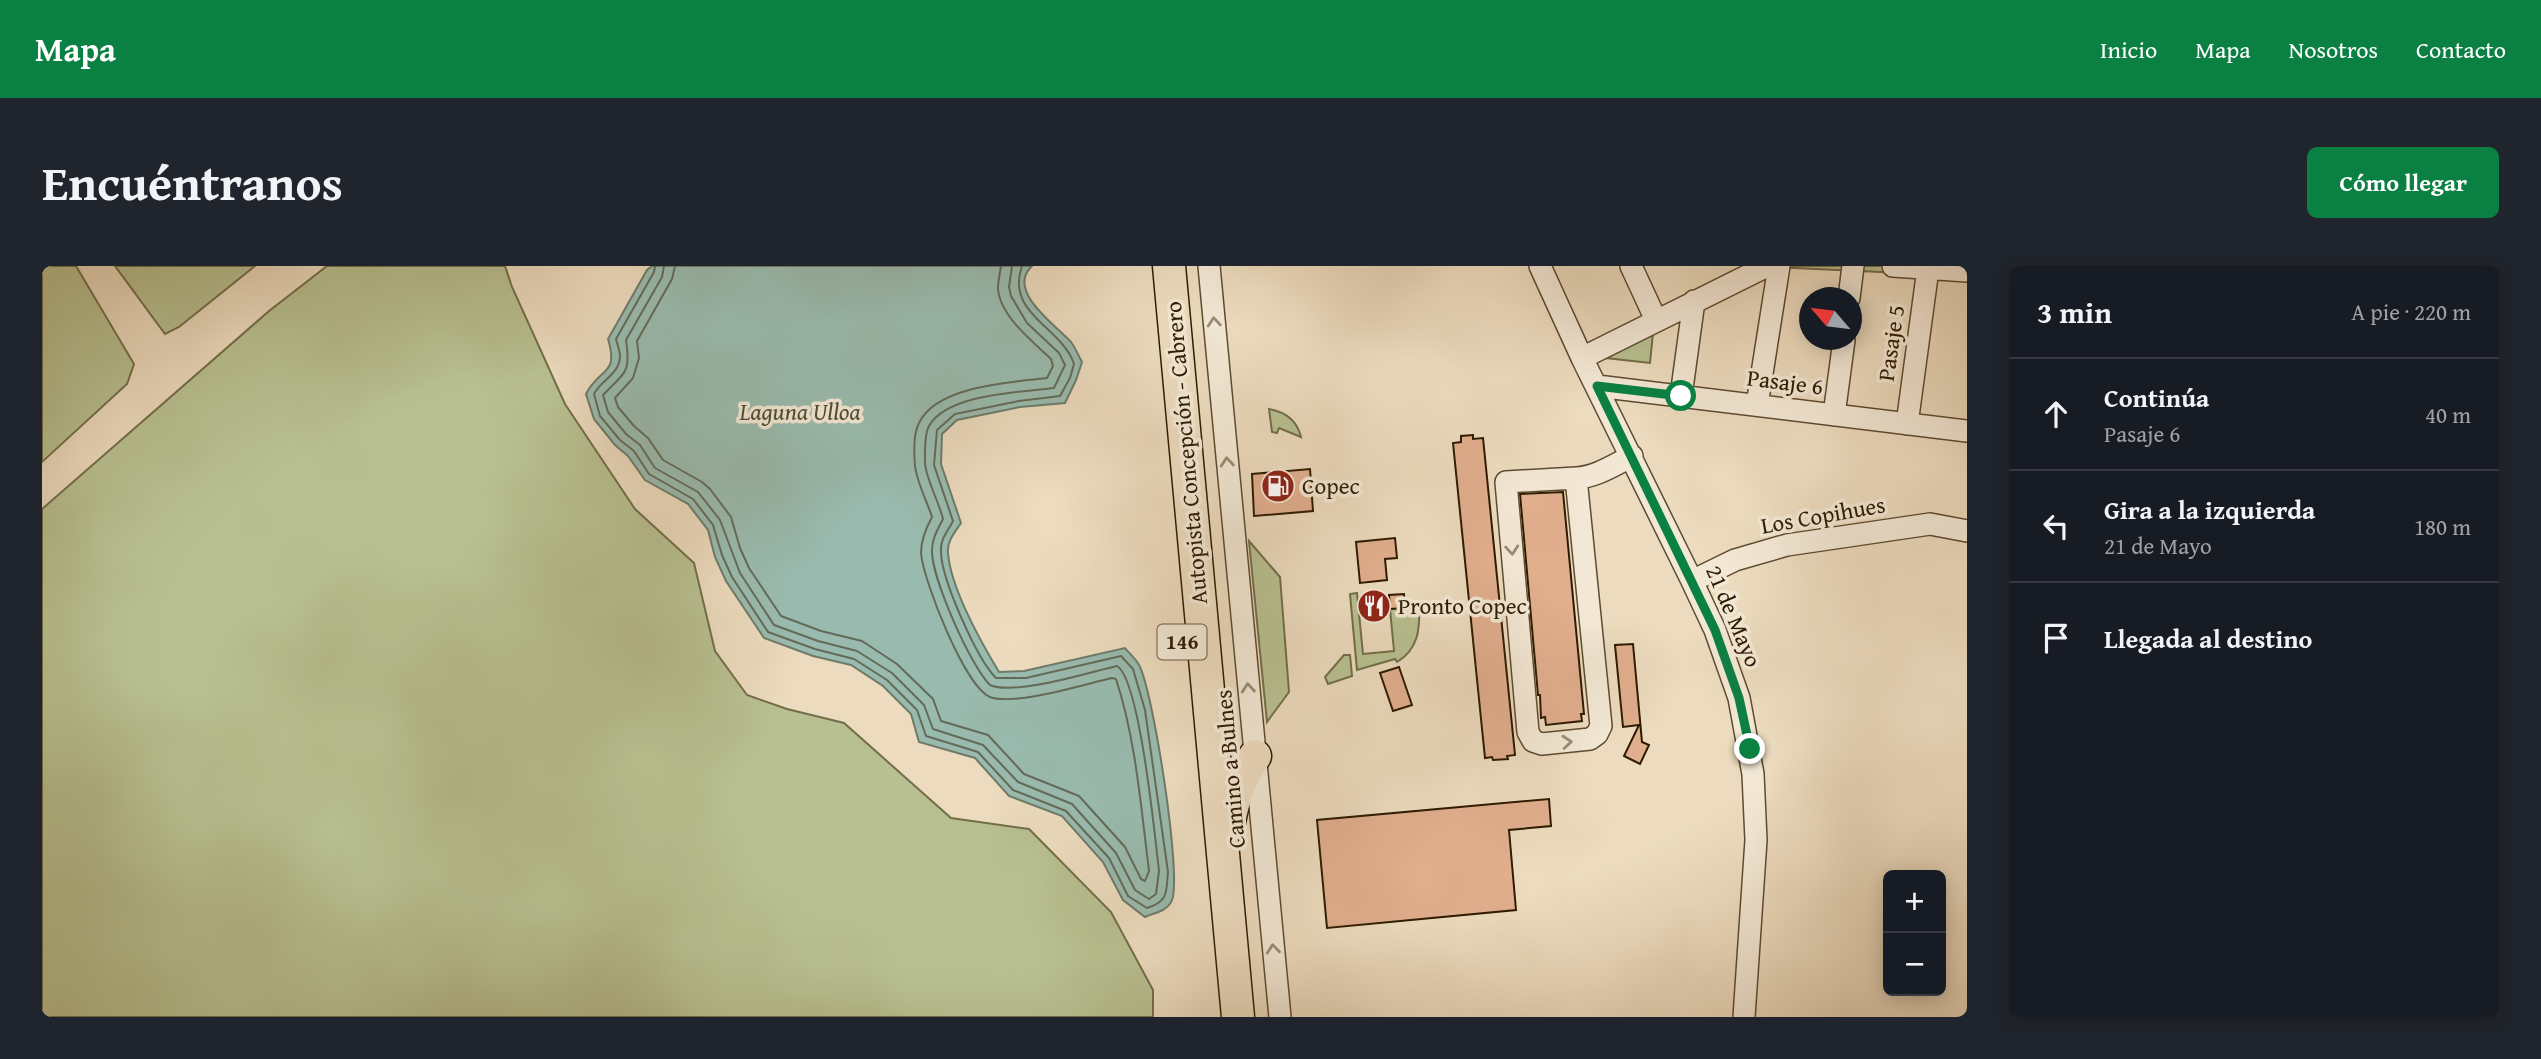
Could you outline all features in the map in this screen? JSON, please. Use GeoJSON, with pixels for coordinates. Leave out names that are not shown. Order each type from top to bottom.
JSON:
{"type":"FeatureCollection","features":[{"type":"Feature","properties":{"kind":"highway","name":"Autopista Concepción - Cabrero"},"geometry":{"type":"LineString","coordinates":[[1148,266],[1217,1017]]}},
{"type":"Feature","properties":{"kind":"highway","name":"Autopista Concepción - Cabrero"},"geometry":{"type":"LineString","coordinates":[[1168,266],[1238,1017]]}},
{"type":"Feature","properties":{"kind":"highway"},"geometry":{"type":"LineString","coordinates":[[1223,856],[1236,792],[1246,768],[1255,756]]}},
{"type":"Feature","properties":{"kind":"street","name":"Camino a Bulnes"},"geometry":{"type":"LineString","coordinates":[[1209,266],[1280,1017]]}},
{"type":"Feature","properties":{"kind":"street","name":"21 de Mayo"},"geometry":{"type":"LineString","coordinates":[[1540,266],[1715,630],[1735,687],[1753,774],[1756,840],[1744,1017]]}},
{"type":"Feature","properties":{"kind":"street"},"geometry":{"type":"LineString","coordinates":[[1631,266],[1656,320]]}},
{"type":"Feature","properties":{"kind":"street"},"geometry":{"type":"LineString","coordinates":[[1582,358],[1694,301],[1724,275],[1767,266]]}},
{"type":"Feature","properties":{"kind":"street"},"geometry":{"type":"LineString","coordinates":[[1756,405],[1779,266]]}},
{"type":"Feature","properties":{"kind":"street"},"geometry":{"type":"LineString","coordinates":[[1850,287],[1853,266]]}},
{"type":"Feature","properties":{"kind":"street"},"geometry":{"type":"LineString","coordinates":[[1893,266],[1967,271]]}},
{"type":"Feature","properties":{"kind":"street","name":"Pasaje 5"},"geometry":{"type":"LineString","coordinates":[[1907,424],[1928,269]]}},
{"type":"Feature","properties":{"kind":"street"},"geometry":{"type":"LineString","coordinates":[[1681,396],[1694,301]]}},
{"type":"Feature","properties":{"kind":"street"},"geometry":{"type":"LineString","coordinates":[[1834,415],[1843,350]]}},
{"type":"Feature","properties":{"kind":"street","name":"Pasaje 6"},"geometry":{"type":"LineString","coordinates":[[1597,386],[1967,431]]}},
{"type":"Feature","properties":{"kind":"street"},"geometry":{"type":"LineString","coordinates":[[1576,478],[1601,726],[1597,734],[1590,739],[1542,744],[1533,741],[1528,732],[1506,482],[1594,475],[1632,456]]}},
{"type":"Feature","properties":{"kind":"street","name":"Los Copihues"},"geometry":{"type":"LineString","coordinates":[[1692,581],[1735,560],[1787,545],[1930,524],[1967,531]]}},
{"type":"Feature","properties":{"kind":"green space"},"geometry":{"type":"Polygon","coordinates":[[[42,266],[76,266],[134,364],[127,384],[42,462],[42,266]]]}},
{"type":"Feature","properties":{"kind":"green space"},"geometry":{"type":"Polygon","coordinates":[[[115,266],[255,266],[179,327],[165,334],[115,266]]]}},
{"type":"Feature","properties":{"kind":"green space"},"geometry":{"type":"Polygon","coordinates":[[[327,266],[505,266],[565,404],[635,509],[694,563],[715,651],[747,695],[787,709],[844,723],[951,818],[1029,829],[1111,912],[1153,990],[1153,1017],[42,1017],[42,509],[269,311],[327,266]]]}},
{"type":"Feature","properties":{"kind":"green space"},"geometry":{"type":"Polygon","coordinates":[[[1967,266],[1967,276],[1772,267],[1967,266]]]}},
{"type":"Feature","properties":{"kind":"green space"},"geometry":{"type":"Polygon","coordinates":[[[1653,333],[1650,363],[1606,358],[1653,333]]]}},
{"type":"Feature","properties":{"kind":"green space"},"geometry":{"type":"Polygon","coordinates":[[[1269,409],[1290,418],[1301,437],[1279,428],[1277,433],[1272,432],[1269,409]]]}},
{"type":"Feature","properties":{"kind":"green space"},"geometry":{"type":"Polygon","coordinates":[[[1249,541],[1280,577],[1289,692],[1267,722],[1249,541]]]}},
{"type":"Feature","properties":{"kind":"green space"},"geometry":{"type":"Polygon","coordinates":[[[1357,593],[1363,654],[1394,651],[1390,609],[1419,605],[1417,637],[1410,651],[1397,662],[1395,659],[1357,670],[1350,594],[1357,593]]]}},
{"type":"Feature","properties":{"kind":"green space"},"geometry":{"type":"Polygon","coordinates":[[[1344,655],[1350,655],[1352,676],[1328,684],[1325,677],[1344,655]]]}},
{"type":"Feature","properties":{"kind":"water","name":"Laguna Ulloa"},"geometry":{"type":"Polygon","coordinates":[[[652,266],[1032,266],[1025,276],[1029,297],[1045,318],[1071,342],[1082,362],[1065,403],[1020,407],[957,420],[942,434],[941,464],[961,523],[949,544],[950,566],[968,614],[999,672],[1024,671],[1125,648],[1138,663],[1151,709],[1170,821],[1174,884],[1172,900],[1167,907],[1145,917],[1123,900],[1103,862],[1062,816],[1009,796],[975,758],[919,742],[911,714],[883,686],[851,665],[813,656],[764,638],[726,581],[715,557],[708,530],[688,504],[645,480],[628,456],[615,445],[594,419],[586,394],[610,366],[611,351],[608,339],[647,270],[652,266]]]}},
{"type":"Feature","properties":{"kind":"building"},"geometry":{"type":"Polygon","coordinates":[[[1473,435],[1473,439],[1483,438],[1515,755],[1507,756],[1508,759],[1485,758],[1453,443],[1461,442],[1461,436],[1473,435]]]}},
{"type":"Feature","properties":{"kind":"building"},"geometry":{"type":"Polygon","coordinates":[[[1310,469],[1313,511],[1254,516],[1252,474],[1310,469]]]}},
{"type":"Feature","properties":{"kind":"building"},"geometry":{"type":"Polygon","coordinates":[[[1563,492],[1584,714],[1581,714],[1582,721],[1546,725],[1545,717],[1541,718],[1538,695],[1520,494],[1563,492]]]}},
{"type":"Feature","properties":{"kind":"building"},"geometry":{"type":"Polygon","coordinates":[[[1395,538],[1397,558],[1385,559],[1387,580],[1360,583],[1356,542],[1395,538]]]}},
{"type":"Feature","properties":{"kind":"building"},"geometry":{"type":"Polygon","coordinates":[[[1404,594],[1405,608],[1390,609],[1389,595],[1404,594]]]}},
{"type":"Feature","properties":{"kind":"building"},"geometry":{"type":"Polygon","coordinates":[[[1633,644],[1642,742],[1649,745],[1640,764],[1624,756],[1639,725],[1623,727],[1615,645],[1633,644]]]}},
{"type":"Feature","properties":{"kind":"building"},"geometry":{"type":"Polygon","coordinates":[[[1399,667],[1412,705],[1393,711],[1380,673],[1399,667]]]}},
{"type":"Feature","properties":{"kind":"building"},"geometry":{"type":"Polygon","coordinates":[[[1549,799],[1551,826],[1509,830],[1516,910],[1327,928],[1317,820],[1549,799]]]}},
{"type":"Feature","properties":{"kind":"place","name":"Copec"},"geometry":{"type":"Point","coordinates":[1278,486]}},
{"type":"Feature","properties":{"kind":"place","name":"Pronto Copec"},"geometry":{"type":"Point","coordinates":[1374,606]}},
{"type":"Feature","properties":{"kind":"route"},"geometry":{"type":"LineString","coordinates":[[1681,396],[1597,386],[1715,630],[1739,698],[1750,749]]}}]}
